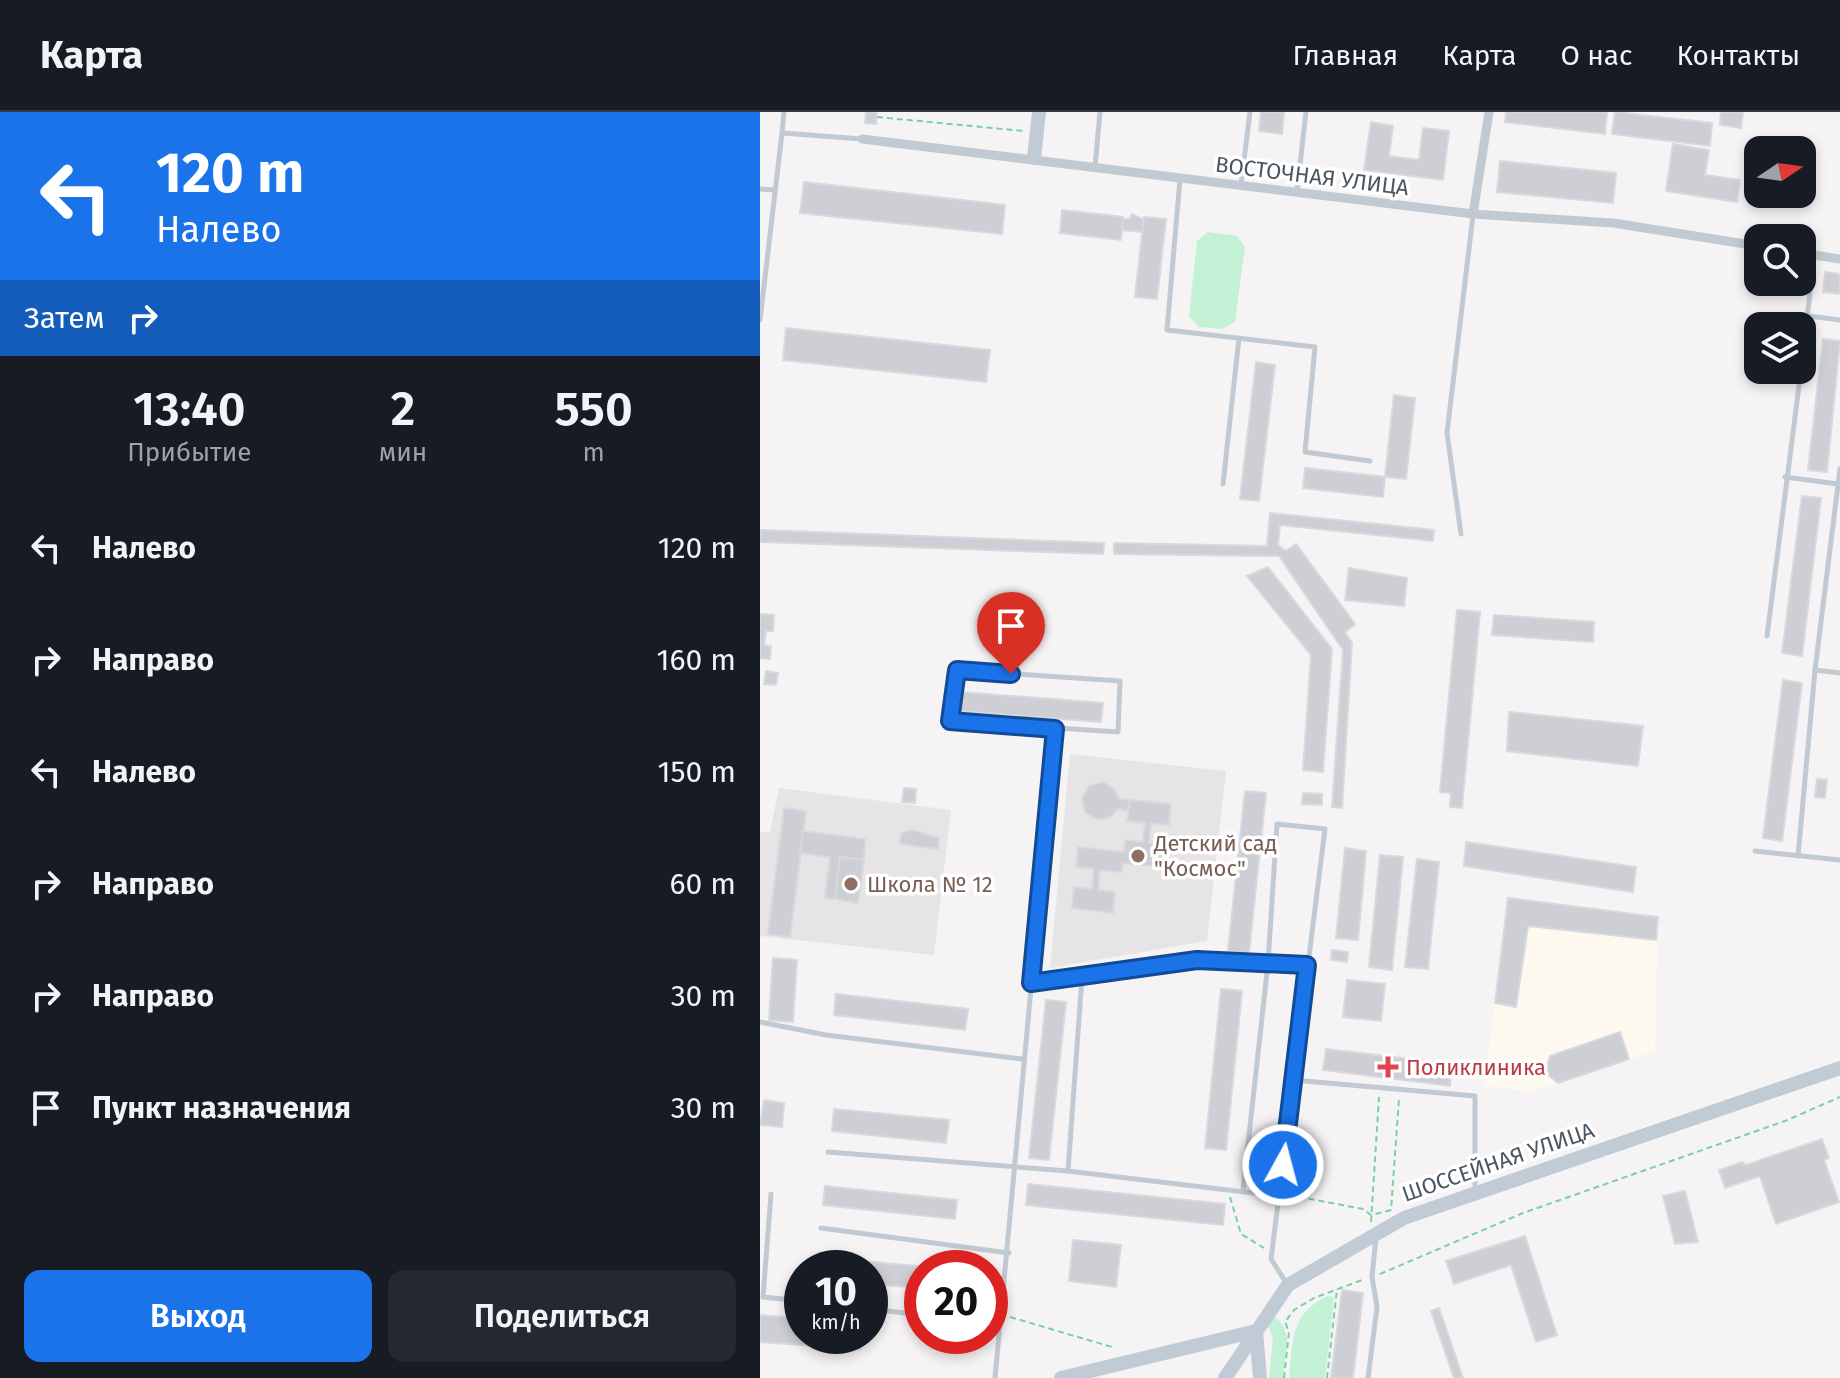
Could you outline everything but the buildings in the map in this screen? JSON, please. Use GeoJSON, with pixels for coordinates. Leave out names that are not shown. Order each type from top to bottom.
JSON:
{"type":"FeatureCollection","features":[{"type":"Feature","properties":{"kind":"street"},"geometry":{"type":"LineString","coordinates":[[1034,158],[1039,112]]}},
{"type":"Feature","properties":{"kind":"street"},"geometry":{"type":"LineString","coordinates":[[1473,214],[1489,112]]}},
{"type":"Feature","properties":{"kind":"street","name":"ВОСТОЧНАЯ УЛИЦА"},"geometry":{"type":"LineString","coordinates":[[862,139],[1473,214],[1613,223],[1744,244]]}},
{"type":"Feature","properties":{"kind":"street"},"geometry":{"type":"LineString","coordinates":[[1816,255],[1840,259]]}},
{"type":"Feature","properties":{"kind":"street","name":"ШОССЕЙНАЯ УЛИЦА"},"geometry":{"type":"LineString","coordinates":[[1225,1378],[1288,1285],[1404,1218],[1475,1191],[1840,1068]]}},
{"type":"Feature","properties":{"kind":"street"},"geometry":{"type":"LineString","coordinates":[[1061,1378],[1256,1331],[1260,1378]]}},
{"type":"Feature","properties":{"kind":"lane"},"geometry":{"type":"LineString","coordinates":[[760,320],[784,112]]}},
{"type":"Feature","properties":{"kind":"lane"},"geometry":{"type":"LineString","coordinates":[[1095,167],[1100,112]]}},
{"type":"Feature","properties":{"kind":"lane"},"geometry":{"type":"LineString","coordinates":[[1241,185],[1250,112]]}},
{"type":"Feature","properties":{"kind":"lane"},"geometry":{"type":"LineString","coordinates":[[1297,192],[1306,112]]}},
{"type":"Feature","properties":{"kind":"lane"},"geometry":{"type":"LineString","coordinates":[[782,133],[862,139]]}},
{"type":"Feature","properties":{"kind":"lane"},"geometry":{"type":"LineString","coordinates":[[1180,178],[1167,330],[1315,347],[1305,452],[1370,461]]}},
{"type":"Feature","properties":{"kind":"lane"},"geometry":{"type":"LineString","coordinates":[[760,189],[775,190]]}},
{"type":"Feature","properties":{"kind":"lane"},"geometry":{"type":"LineString","coordinates":[[1461,534],[1447,433],[1473,214]]}},
{"type":"Feature","properties":{"kind":"lane"},"geometry":{"type":"LineString","coordinates":[[1816,317],[1840,320]]}},
{"type":"Feature","properties":{"kind":"lane"},"geometry":{"type":"LineString","coordinates":[[1223,484],[1239,338]]}},
{"type":"Feature","properties":{"kind":"lane"},"geometry":{"type":"LineString","coordinates":[[1767,636],[1785,477],[1799,384]]}},
{"type":"Feature","properties":{"kind":"lane"},"geometry":{"type":"LineString","coordinates":[[1798,856],[1815,670],[1840,469]]}},
{"type":"Feature","properties":{"kind":"lane"},"geometry":{"type":"LineString","coordinates":[[1785,477],[1838,484]]}},
{"type":"Feature","properties":{"kind":"lane"},"geometry":{"type":"LineString","coordinates":[[957,670],[1120,681],[1118,732],[1055,729],[950,721],[957,670]]}},
{"type":"Feature","properties":{"kind":"lane"},"geometry":{"type":"LineString","coordinates":[[1815,670],[1840,673]]}},
{"type":"Feature","properties":{"kind":"lane"},"geometry":{"type":"LineString","coordinates":[[1008,1259],[1022,1059],[1055,729]]}},
{"type":"Feature","properties":{"kind":"lane"},"geometry":{"type":"LineString","coordinates":[[1243,1190],[1268,963],[1277,824],[1325,829],[1271,1259],[1288,1285]]}},
{"type":"Feature","properties":{"kind":"lane"},"geometry":{"type":"LineString","coordinates":[[1755,851],[1840,860]]}},
{"type":"Feature","properties":{"kind":"lane"},"geometry":{"type":"LineString","coordinates":[[1031,983],[1197,960],[1307,965]]}},
{"type":"Feature","properties":{"kind":"lane"},"geometry":{"type":"LineString","coordinates":[[1068,1171],[1082,977]]}},
{"type":"Feature","properties":{"kind":"lane"},"geometry":{"type":"LineString","coordinates":[[760,1022],[826,1035],[1022,1059]]}},
{"type":"Feature","properties":{"kind":"lane"},"geometry":{"type":"LineString","coordinates":[[1293,1080],[1475,1096],[1475,1191]]}},
{"type":"Feature","properties":{"kind":"lane"},"geometry":{"type":"LineString","coordinates":[[828,1152],[1068,1171],[1279,1195]]}},
{"type":"Feature","properties":{"kind":"lane"},"geometry":{"type":"LineString","coordinates":[[771,1194],[763,1297],[784,1299]]}},
{"type":"Feature","properties":{"kind":"lane"},"geometry":{"type":"LineString","coordinates":[[821,1228],[1009,1253]]}},
{"type":"Feature","properties":{"kind":"lane"},"geometry":{"type":"LineString","coordinates":[[1368,1378],[1377,1307],[1372,1277],[1377,1232]]}},
{"type":"Feature","properties":{"kind":"lane"},"geometry":{"type":"LineString","coordinates":[[995,1378],[996,1354]]}},
{"type":"Feature","properties":{"kind":"path"},"geometry":{"type":"LineString","coordinates":[[877,117],[1037,132]]}},
{"type":"Feature","properties":{"kind":"path"},"geometry":{"type":"LineString","coordinates":[[1371,1215],[1380,1088]]}},
{"type":"Feature","properties":{"kind":"path"},"geometry":{"type":"LineString","coordinates":[[1371,1215],[1391,1210],[1400,1090]]}},
{"type":"Feature","properties":{"kind":"path"},"geometry":{"type":"LineString","coordinates":[[1284,1378],[1289,1332],[1285,1322],[1294,1310],[1337,1289],[1523,1213],[1785,1121],[1840,1097]]}},
{"type":"Feature","properties":{"kind":"path"},"geometry":{"type":"LineString","coordinates":[[1227,1188],[1241,1234],[1266,1250],[1271,1259]]}},
{"type":"Feature","properties":{"kind":"path"},"geometry":{"type":"LineString","coordinates":[[1279,1195],[1363,1209],[1371,1215]]}},
{"type":"Feature","properties":{"kind":"path"},"geometry":{"type":"LineString","coordinates":[[1327,1378],[1337,1289]]}},
{"type":"Feature","properties":{"kind":"path"},"geometry":{"type":"LineString","coordinates":[[1008,1317],[1112,1347]]}},
{"type":"Feature","properties":{"kind":"shaded area","name":"Детский сад \"Космос\""},"geometry":{"type":"Polygon","coordinates":[[[1070,754],[1226,771],[1207,941],[1050,968],[1070,754]]]}},
{"type":"Feature","properties":{"kind":"shaded area","name":"Школа № 12"},"geometry":{"type":"Polygon","coordinates":[[[779,788],[951,810],[934,955],[760,936],[760,832],[770,832],[779,788]]]}},
{"type":"Feature","properties":{"kind":"shaded area"},"geometry":{"type":"Polygon","coordinates":[[[1508,898],[1658,917],[1655,1051],[1531,1092],[1484,1086],[1508,898]]]}},
{"type":"Feature","properties":{"kind":"green space"},"geometry":{"type":"Polygon","coordinates":[[[1208,232],[1237,236],[1245,247],[1235,322],[1222,329],[1199,327],[1189,316],[1197,241],[1208,232]]]}},
{"type":"Feature","properties":{"kind":"green space"},"geometry":{"type":"Polygon","coordinates":[[[1327,1296],[1334,1297],[1325,1378],[1289,1378],[1293,1340],[1300,1320],[1315,1303],[1327,1296]]]}},
{"type":"Feature","properties":{"kind":"green space"},"geometry":{"type":"Polygon","coordinates":[[[1273,1316],[1280,1321],[1286,1336],[1283,1378],[1269,1378],[1273,1338],[1267,1323],[1273,1316]]]}},
{"type":"Feature","properties":{"kind":"place","name":"Детский сад \"Космос\""},"geometry":{"type":"Point","coordinates":[1138,856]}},
{"type":"Feature","properties":{"kind":"place","name":"Школа № 12"},"geometry":{"type":"Point","coordinates":[851,884]}},
{"type":"Feature","properties":{"kind":"place","name":"Поликлиника"},"geometry":{"type":"Point","coordinates":[1388,1067]}},
{"type":"Feature","properties":{"kind":"route"},"geometry":{"type":"LineString","coordinates":[[1011,674],[957,670],[950,721],[1055,729],[1031,983],[1197,960],[1307,965],[1283,1165]]}}]}
